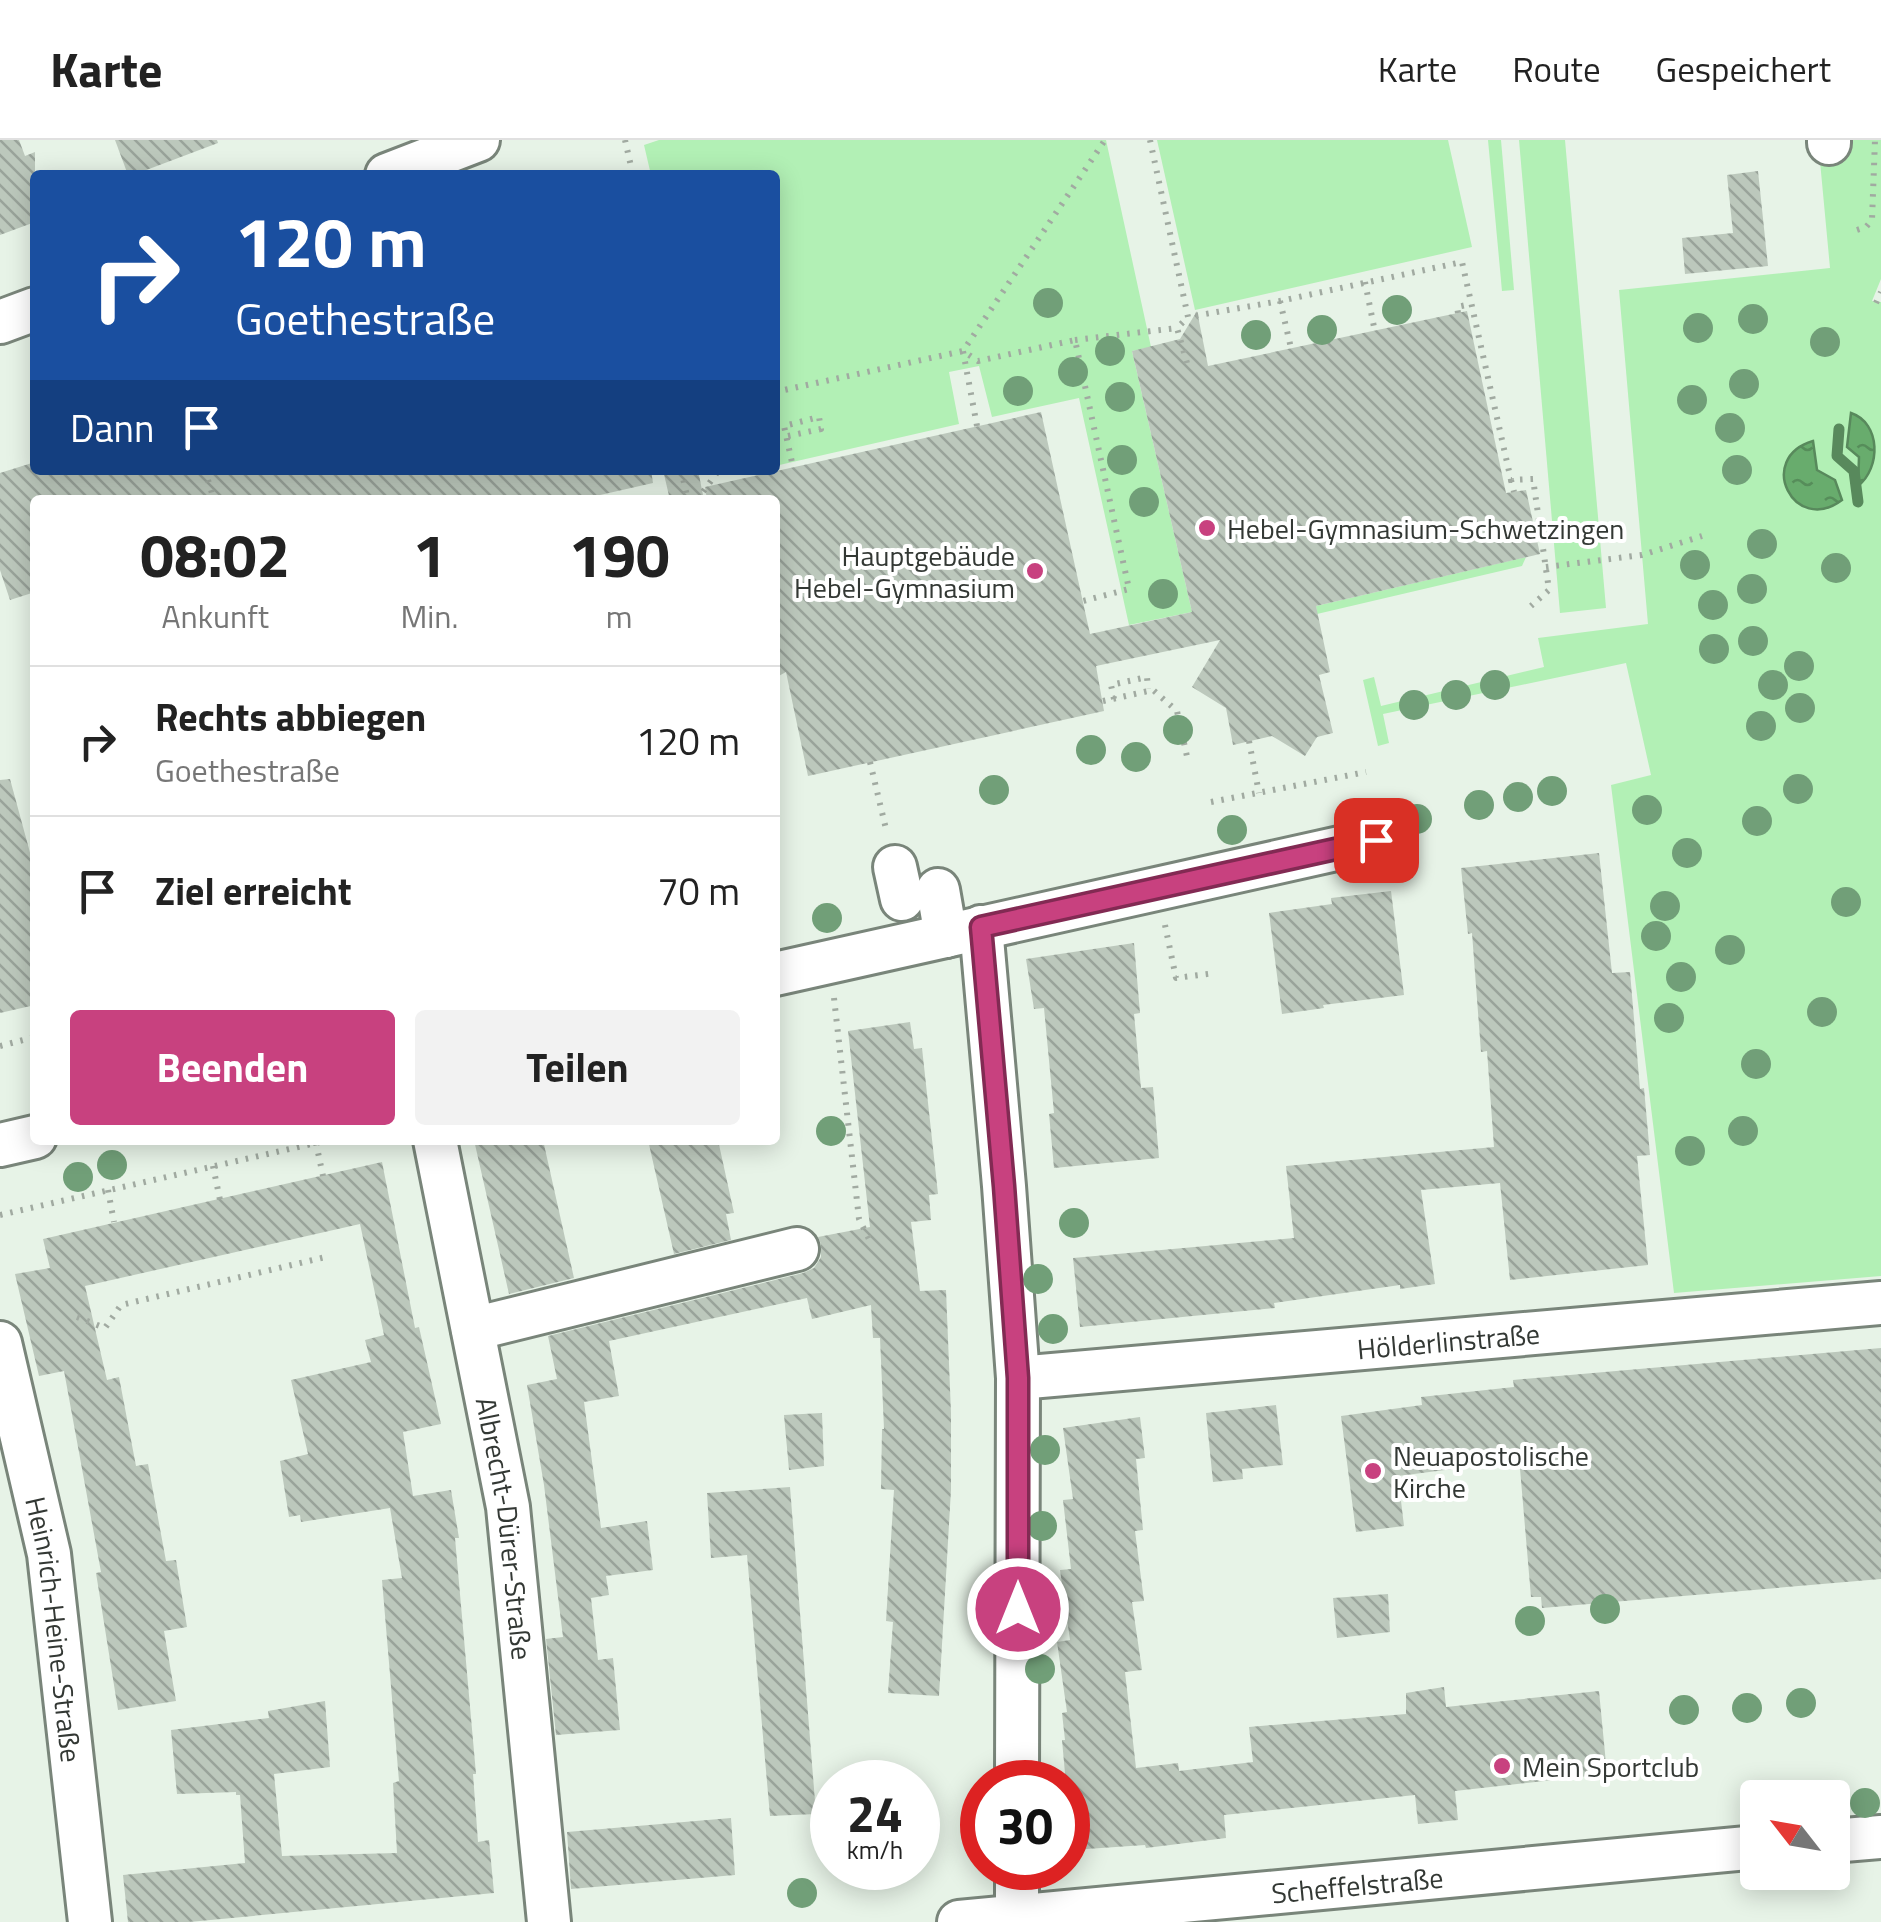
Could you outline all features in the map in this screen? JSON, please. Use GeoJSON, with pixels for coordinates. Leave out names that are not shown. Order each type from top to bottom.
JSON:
{"type":"FeatureCollection","features":[{"type":"Feature","properties":{"kind":"street"},"geometry":{"type":"LineString","coordinates":[[400,170],[478,140]]}},
{"type":"Feature","properties":{"kind":"street"},"geometry":{"type":"LineString","coordinates":[[0,322],[30,311]]}},
{"type":"Feature","properties":{"kind":"street"},"geometry":{"type":"LineString","coordinates":[[780,973],[1376,840]]}},
{"type":"Feature","properties":{"kind":"street"},"geometry":{"type":"LineString","coordinates":[[912,885],[964,931],[1004,1186],[1018,1378],[1017,1760]]}},
{"type":"Feature","properties":{"kind":"street"},"geometry":{"type":"LineString","coordinates":[[0,1145],[30,1138]]}},
{"type":"Feature","properties":{"kind":"street","name":"Albrecht-Dürer-Straße"},"geometry":{"type":"LineString","coordinates":[[436,1145],[508,1507],[550,1922]]}},
{"type":"Feature","properties":{"kind":"street"},"geometry":{"type":"LineString","coordinates":[[473,1329],[797,1249]]}},
{"type":"Feature","properties":{"kind":"street","name":"Hölderlinstraße"},"geometry":{"type":"LineString","coordinates":[[1018,1378],[1881,1303]]}},
{"type":"Feature","properties":{"kind":"street","name":"Heinrich-Heine-Straße"},"geometry":{"type":"LineString","coordinates":[[0,1343],[48,1554],[90,1922]]}},
{"type":"Feature","properties":{"kind":"street"},"geometry":{"type":"LineString","coordinates":[[1850,1840],[1881,1837]]}},
{"type":"Feature","properties":{"kind":"street","name":"Scheffelstraße"},"geometry":{"type":"LineString","coordinates":[[959,1922],[1199,1911],[1740,1849]]}},
{"type":"Feature","properties":{"kind":"street"},"geometry":{"type":"LineString","coordinates":[[1017,1890],[1017,1917]]}},
{"type":"Feature","properties":{"kind":"path"},"geometry":{"type":"LineString","coordinates":[[625,140],[632,170]]}},
{"type":"Feature","properties":{"kind":"path"},"geometry":{"type":"LineString","coordinates":[[780,391],[963,351],[1105,140]]}},
{"type":"Feature","properties":{"kind":"path"},"geometry":{"type":"LineString","coordinates":[[1150,140],[1188,317]]}},
{"type":"Feature","properties":{"kind":"path"},"geometry":{"type":"LineString","coordinates":[[1857,230],[1872,220],[1875,140]]}},
{"type":"Feature","properties":{"kind":"path"},"geometry":{"type":"LineString","coordinates":[[963,351],[978,361],[1076,340],[1177,328],[1188,317],[1462,262],[1514,492]]}},
{"type":"Feature","properties":{"kind":"path"},"geometry":{"type":"LineString","coordinates":[[1365,282],[1375,332]]}},
{"type":"Feature","properties":{"kind":"path"},"geometry":{"type":"LineString","coordinates":[[1876,303],[1881,292]]}},
{"type":"Feature","properties":{"kind":"path"},"geometry":{"type":"LineString","coordinates":[[1280,301],[1291,348]]}},
{"type":"Feature","properties":{"kind":"path"},"geometry":{"type":"LineString","coordinates":[[1458,313],[1457,307],[1471,304]]}},
{"type":"Feature","properties":{"kind":"path"},"geometry":{"type":"LineString","coordinates":[[1177,328],[1188,363]]}},
{"type":"Feature","properties":{"kind":"path"},"geometry":{"type":"LineString","coordinates":[[1076,340],[1128,589],[1083,601]]}},
{"type":"Feature","properties":{"kind":"path"},"geometry":{"type":"LineString","coordinates":[[963,351],[978,426]]}},
{"type":"Feature","properties":{"kind":"path"},"geometry":{"type":"LineString","coordinates":[[780,435],[789,434],[822,429],[819,417],[784,426],[795,467],[789,434]]}},
{"type":"Feature","properties":{"kind":"path"},"geometry":{"type":"LineString","coordinates":[[701,495],[716,475]]}},
{"type":"Feature","properties":{"kind":"path"},"geometry":{"type":"LineString","coordinates":[[1511,480],[1533,479],[1549,590],[1531,606]]}},
{"type":"Feature","properties":{"kind":"path"},"geometry":{"type":"LineString","coordinates":[[1546,566],[1642,556],[1702,536]]}},
{"type":"Feature","properties":{"kind":"path"},"geometry":{"type":"LineString","coordinates":[[1147,676],[1149,689],[1114,698],[1111,685],[1147,676]]}},
{"type":"Feature","properties":{"kind":"path"},"geometry":{"type":"LineString","coordinates":[[1114,698],[1112,686],[1145,679],[1146,688],[1117,694],[1102,699],[1114,698],[1153,690],[1176,711],[1188,760]]}},
{"type":"Feature","properties":{"kind":"path"},"geometry":{"type":"LineString","coordinates":[[1249,741],[1260,793]]}},
{"type":"Feature","properties":{"kind":"path"},"geometry":{"type":"LineString","coordinates":[[870,762],[912,885]]}},
{"type":"Feature","properties":{"kind":"path"},"geometry":{"type":"LineString","coordinates":[[1211,802],[1366,772]]}},
{"type":"Feature","properties":{"kind":"path"},"geometry":{"type":"LineString","coordinates":[[832,962],[859,1219],[870,1241]]}},
{"type":"Feature","properties":{"kind":"path"},"geometry":{"type":"LineString","coordinates":[[1176,978],[1215,973]]}},
{"type":"Feature","properties":{"kind":"path"},"geometry":{"type":"LineString","coordinates":[[0,1046],[30,1038]]}},
{"type":"Feature","properties":{"kind":"path"},"geometry":{"type":"LineString","coordinates":[[0,1215],[307,1145]]}},
{"type":"Feature","properties":{"kind":"path"},"geometry":{"type":"LineString","coordinates":[[316,1145],[322,1176]]}},
{"type":"Feature","properties":{"kind":"path"},"geometry":{"type":"LineString","coordinates":[[213,1166],[220,1200]]}},
{"type":"Feature","properties":{"kind":"path"},"geometry":{"type":"LineString","coordinates":[[108,1190],[114,1222]]}},
{"type":"Feature","properties":{"kind":"path"},"geometry":{"type":"LineString","coordinates":[[77,1317],[105,1328],[122,1305],[330,1256]]}},
{"type":"Feature","properties":{"kind":"shaded area"},"geometry":{"type":"Polygon","coordinates":[[[659,140],[1106,140],[1151,347],[1132,351],[1192,612],[1129,625],[1079,398],[992,417],[979,366],[949,372],[959,424],[780,465],[780,170],[650,170],[644,145],[659,140]]]}},
{"type":"Feature","properties":{"kind":"shaded area"},"geometry":{"type":"Polygon","coordinates":[[[1157,140],[1448,140],[1472,247],[1195,310],[1157,140]]]}},
{"type":"Feature","properties":{"kind":"shaded area"},"geometry":{"type":"Polygon","coordinates":[[[1488,140],[1501,140],[1514,290],[1502,291],[1488,140]]]}},
{"type":"Feature","properties":{"kind":"shaded area"},"geometry":{"type":"Polygon","coordinates":[[[1519,140],[1565,140],[1606,608],[1560,613],[1519,140]]]}},
{"type":"Feature","properties":{"kind":"shaded area"},"geometry":{"type":"Polygon","coordinates":[[[1818,140],[1881,140],[1881,279],[1872,301],[1881,302],[1881,1276],[1674,1293],[1611,785],[1651,775],[1626,663],[1383,714],[1389,743],[1378,746],[1363,680],[1374,677],[1381,706],[1544,667],[1538,638],[1648,624],[1619,290],[1830,268],[1818,140]]]}},
{"type":"Feature","properties":{"kind":"shaded area"},"geometry":{"type":"Polygon","coordinates":[[[1526,557],[1522,566],[1317,614],[1316,606],[1526,557]]]}},
{"type":"Feature","properties":{"kind":"water"},"geometry":{"type":"Polygon","coordinates":[[[1851,413],[1868,426],[1874,446],[1871,468],[1858,486],[1859,457],[1847,447],[1851,413]]]}},
{"type":"Feature","properties":{"kind":"water"},"geometry":{"type":"Polygon","coordinates":[[[1813,441],[1817,470],[1835,480],[1842,500],[1825,508],[1809,508],[1796,502],[1784,477],[1786,462],[1796,450],[1813,441]]]}},
{"type":"Feature","properties":{"kind":"building"},"geometry":{"type":"Polygon","coordinates":[[[0,140],[19,140],[25,156],[35,152],[35,170],[30,170],[30,224],[0,235],[0,140]]]}},
{"type":"Feature","properties":{"kind":"building"},"geometry":{"type":"Polygon","coordinates":[[[115,140],[218,143],[146,170],[126,170],[115,140]]]}},
{"type":"Feature","properties":{"kind":"building"},"geometry":{"type":"Polygon","coordinates":[[[1758,171],[1768,266],[1685,274],[1682,238],[1733,233],[1727,175],[1758,171]]]}},
{"type":"Feature","properties":{"kind":"building"},"geometry":{"type":"Polygon","coordinates":[[[1197,311],[1208,366],[1467,311],[1506,493],[1526,490],[1540,554],[1316,606],[1330,672],[1319,675],[1333,733],[1317,737],[1305,756],[1272,736],[1233,745],[1226,708],[1192,687],[1220,640],[1096,666],[1104,711],[808,776],[786,672],[780,675],[780,495],[706,495],[705,487],[759,475],[780,475],[780,470],[1041,412],[1090,634],[1192,612],[1132,351],[1180,339],[1197,311]]]}},
{"type":"Feature","properties":{"kind":"building"},"geometry":{"type":"Polygon","coordinates":[[[30,464],[30,475],[652,475],[653,483],[600,495],[30,495],[30,594],[10,600],[0,570],[0,473],[30,464]]]}},
{"type":"Feature","properties":{"kind":"building"},"geometry":{"type":"Polygon","coordinates":[[[664,475],[699,475],[703,495],[669,495],[664,475]]]}},
{"type":"Feature","properties":{"kind":"building"},"geometry":{"type":"Polygon","coordinates":[[[10,779],[30,853],[30,1006],[0,1013],[0,780],[10,779]]]}},
{"type":"Feature","properties":{"kind":"building"},"geometry":{"type":"Polygon","coordinates":[[[1599,853],[1612,973],[1630,972],[1640,1089],[1644,1088],[1650,1155],[1637,1156],[1648,1265],[1510,1280],[1500,1183],[1421,1190],[1435,1284],[1400,1289],[1400,1285],[1274,1303],[1275,1308],[1080,1327],[1073,1258],[1294,1238],[1286,1166],[1494,1147],[1487,1051],[1481,1052],[1472,933],[1468,934],[1461,868],[1599,853]]]}},
{"type":"Feature","properties":{"kind":"building"},"geometry":{"type":"Polygon","coordinates":[[[1391,891],[1404,995],[1282,1014],[1269,913],[1332,904],[1331,898],[1391,891]]]}},
{"type":"Feature","properties":{"kind":"building"},"geometry":{"type":"Polygon","coordinates":[[[1134,943],[1140,1013],[1134,1014],[1141,1088],[1153,1087],[1159,1158],[1054,1168],[1049,1114],[1054,1113],[1044,1008],[1034,1009],[1026,959],[1134,943]]]}},
{"type":"Feature","properties":{"kind":"building"},"geometry":{"type":"Polygon","coordinates":[[[910,1022],[914,1049],[922,1048],[938,1194],[929,1195],[931,1220],[911,1222],[920,1291],[946,1290],[951,1490],[939,1696],[888,1693],[893,1622],[886,1621],[894,1490],[881,1489],[884,1429],[880,1338],[873,1338],[871,1305],[812,1319],[807,1298],[609,1341],[619,1396],[584,1402],[601,1528],[647,1521],[653,1570],[606,1576],[609,1595],[591,1598],[598,1660],[613,1658],[620,1730],[556,1735],[546,1639],[563,1637],[527,1385],[557,1379],[548,1336],[803,1273],[814,1268],[821,1257],[818,1237],[870,1227],[848,1031],[910,1022]]]}},
{"type":"Feature","properties":{"kind":"building"},"geometry":{"type":"Polygon","coordinates":[[[475,1145],[544,1145],[574,1278],[509,1294],[475,1145]]]}},
{"type":"Feature","properties":{"kind":"building"},"geometry":{"type":"Polygon","coordinates":[[[649,1145],[719,1145],[734,1213],[726,1214],[731,1240],[674,1254],[649,1145]]]}},
{"type":"Feature","properties":{"kind":"building"},"geometry":{"type":"Polygon","coordinates":[[[382,1162],[415,1328],[419,1327],[441,1424],[403,1432],[413,1496],[451,1490],[459,1538],[455,1538],[476,1774],[478,1842],[489,1840],[494,1893],[189,1922],[128,1922],[123,1875],[245,1863],[240,1795],[177,1794],[171,1730],[269,1718],[268,1711],[325,1701],[330,1767],[274,1774],[282,1856],[397,1853],[393,1783],[399,1781],[382,1580],[402,1578],[390,1508],[301,1522],[300,1515],[289,1517],[280,1461],[308,1454],[291,1380],[371,1362],[365,1340],[384,1335],[360,1224],[85,1286],[107,1380],[119,1377],[136,1466],[148,1464],[166,1561],[176,1560],[187,1627],[164,1631],[176,1701],[118,1710],[96,1573],[101,1572],[64,1371],[39,1376],[15,1274],[50,1268],[43,1239],[382,1162]]]}},
{"type":"Feature","properties":{"kind":"building"},"geometry":{"type":"Polygon","coordinates":[[[1881,1348],[1881,1579],[1542,1608],[1541,1597],[1531,1597],[1519,1457],[1461,1463],[1461,1468],[1398,1476],[1404,1526],[1356,1532],[1341,1416],[1422,1405],[1421,1397],[1514,1387],[1513,1380],[1881,1348]]]}},
{"type":"Feature","properties":{"kind":"building"},"geometry":{"type":"Polygon","coordinates":[[[1276,1405],[1283,1465],[1242,1469],[1243,1479],[1213,1482],[1206,1413],[1276,1405]]]}},
{"type":"Feature","properties":{"kind":"building"},"geometry":{"type":"Polygon","coordinates":[[[822,1413],[824,1466],[789,1470],[784,1415],[822,1413]]]}},
{"type":"Feature","properties":{"kind":"building"},"geometry":{"type":"Polygon","coordinates":[[[1140,1417],[1145,1458],[1136,1459],[1143,1530],[1135,1531],[1144,1601],[1132,1602],[1142,1670],[1125,1672],[1136,1768],[1178,1763],[1179,1771],[1253,1762],[1249,1727],[1406,1714],[1406,1693],[1444,1687],[1446,1707],[1599,1691],[1607,1774],[1455,1791],[1458,1820],[1418,1824],[1415,1795],[1224,1815],[1226,1838],[1146,1848],[1145,1845],[1090,1849],[1090,1760],[1064,1760],[1062,1740],[1062,1713],[1067,1712],[1057,1642],[1070,1640],[1060,1570],[1071,1569],[1063,1500],[1073,1499],[1063,1428],[1140,1417]]]}},
{"type":"Feature","properties":{"kind":"building"},"geometry":{"type":"Polygon","coordinates":[[[790,1487],[812,1760],[810,1814],[770,1816],[747,1555],[711,1558],[707,1493],[790,1487]]]}},
{"type":"Feature","properties":{"kind":"building"},"geometry":{"type":"Polygon","coordinates":[[[1388,1594],[1390,1632],[1337,1638],[1333,1598],[1388,1594]]]}},
{"type":"Feature","properties":{"kind":"building"},"geometry":{"type":"Polygon","coordinates":[[[731,1818],[735,1875],[571,1889],[567,1832],[731,1818]]]}},
{"type":"Feature","properties":{"kind":"waterway"},"geometry":{"type":"LineString","coordinates":[[1839,429],[1837,456],[1854,471],[1858,502]]}},
{"type":"Feature","properties":{"kind":"place","name":"Hebel-Gymnasium-Schwetzingen"},"geometry":{"type":"Point","coordinates":[1207,528]}},
{"type":"Feature","properties":{"kind":"place","name":"Hauptgebäude Hebel-Gymnasium"},"geometry":{"type":"Point","coordinates":[1035,571]}},
{"type":"Feature","properties":{"kind":"place","name":"Neuapostolische Kirche"},"geometry":{"type":"Point","coordinates":[1373,1471]}},
{"type":"Feature","properties":{"kind":"place","name":"Mein Sportclub"},"geometry":{"type":"Point","coordinates":[1502,1766]}},
{"type":"Feature","properties":{"kind":"route"},"geometry":{"type":"LineString","coordinates":[[1018,1609],[1018,1378],[981,927],[1376,840]]}}]}
